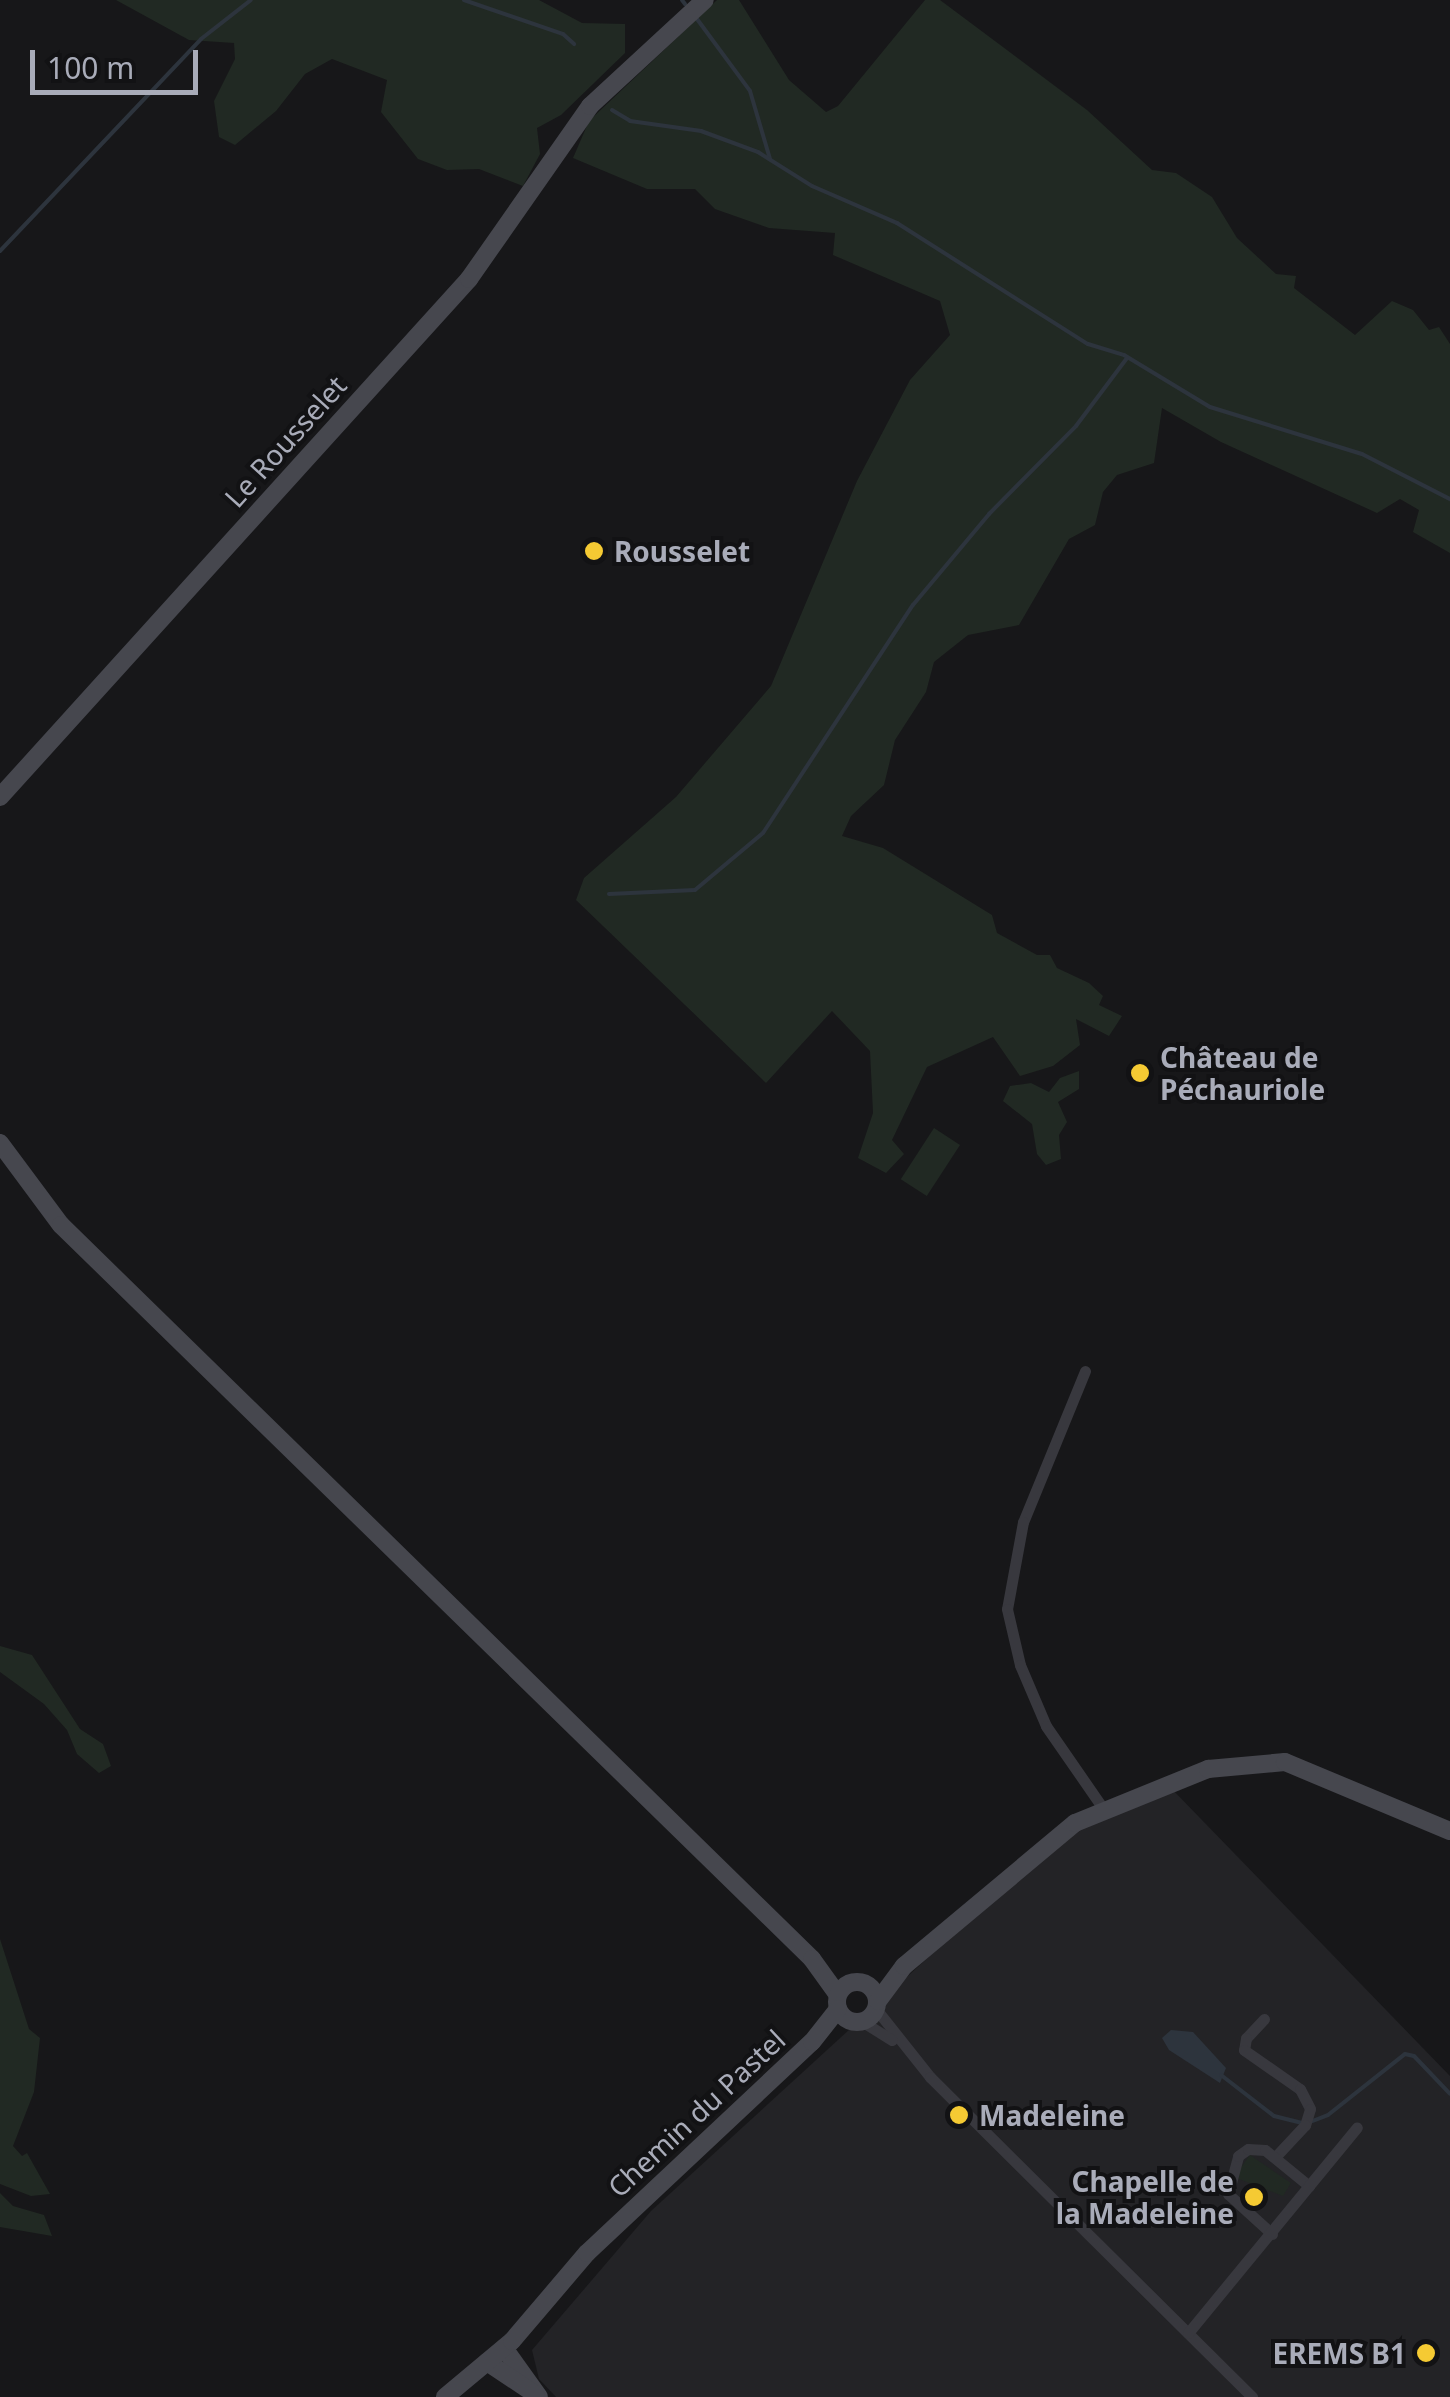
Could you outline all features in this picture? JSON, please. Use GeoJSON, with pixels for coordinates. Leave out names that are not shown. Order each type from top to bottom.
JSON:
{"type":"FeatureCollection","features":[{"type":"Feature","properties":{"kind":"street","name":"Le Rousselet"},"geometry":{"type":"LineString","coordinates":[[0,797],[469,279],[590,106],[705,0]]}},
{"type":"Feature","properties":{"kind":"street"},"geometry":{"type":"LineString","coordinates":[[0,1143],[61,1226],[858,2003],[1252,2397]]}},
{"type":"Feature","properties":{"kind":"street"},"geometry":{"type":"LineString","coordinates":[[1085,1371],[1022,1522],[1007,1608],[1020,1665],[1046,1726],[1102,1807]]}},
{"type":"Feature","properties":{"kind":"street"},"geometry":{"type":"LineString","coordinates":[[858,2003],[1051,1840],[1102,1807],[1228,1764],[1274,1760],[1450,1831]]}},
{"type":"Feature","properties":{"kind":"street","name":"Chemin du Pastel"},"geometry":{"type":"LineString","coordinates":[[449,2397],[508,2352],[619,2224],[858,2003]]}},
{"type":"Feature","properties":{"kind":"street"},"geometry":{"type":"LineString","coordinates":[[1264,2019],[1243,2041],[1244,2050],[1300,2090],[1310,2108],[1305,2125],[1276,2156]]}},
{"type":"Feature","properties":{"kind":"street"},"geometry":{"type":"LineString","coordinates":[[1188,2333],[1356,2127]]}},
{"type":"Feature","properties":{"kind":"street"},"geometry":{"type":"LineString","coordinates":[[1272,2234],[1236,2205],[1227,2182],[1248,2149],[1276,2156],[1308,2186]]}},
{"type":"Feature","properties":{"kind":"street"},"geometry":{"type":"LineString","coordinates":[[508,2352],[537,2395]]}},
{"type":"Feature","properties":{"kind":"street"},"geometry":{"type":"LineString","coordinates":[[490,2367],[537,2395]]}},
{"type":"Feature","properties":{"kind":"shaded area"},"geometry":{"type":"Polygon","coordinates":[[[116,0],[539,0],[582,23],[625,24],[625,53],[561,115],[537,128],[540,154],[523,186],[479,169],[447,170],[418,159],[381,112],[387,80],[332,59],[305,74],[276,111],[235,145],[219,137],[214,101],[235,59],[234,43],[189,40],[116,0]]]}},
{"type":"Feature","properties":{"kind":"shaded area"},"geometry":{"type":"Polygon","coordinates":[[[717,0],[739,0],[789,80],[826,112],[838,106],[925,0],[940,0],[1087,110],[1152,170],[1176,173],[1212,197],[1237,238],[1276,274],[1296,276],[1294,288],[1355,335],[1392,301],[1413,310],[1429,330],[1439,327],[1450,344],[1450,553],[1413,532],[1419,510],[1400,499],[1377,513],[1221,442],[1162,408],[1154,463],[1117,475],[1103,492],[1095,525],[1069,539],[1019,625],[968,635],[934,662],[926,692],[895,740],[884,785],[851,816],[842,836],[883,848],[992,915],[997,933],[1037,955],[1050,955],[1057,968],[1089,983],[1103,996],[1099,1005],[1122,1016],[1109,1036],[1076,1019],[1080,1045],[1053,1066],[1020,1076],[993,1037],[927,1067],[892,1140],[904,1154],[886,1173],[858,1158],[873,1113],[870,1051],[832,1011],[766,1083],[576,900],[584,878],[676,797],[771,686],[857,481],[910,380],[950,335],[940,301],[833,255],[835,233],[769,228],[715,209],[695,189],[647,189],[573,158],[589,121],[717,0]]]}},
{"type":"Feature","properties":{"kind":"shaded area"},"geometry":{"type":"Polygon","coordinates":[[[1079,1071],[1079,1089],[1058,1102],[1067,1122],[1059,1135],[1061,1159],[1046,1165],[1037,1154],[1032,1124],[1003,1101],[1010,1086],[1031,1083],[1049,1092],[1060,1078],[1079,1071]]]}},
{"type":"Feature","properties":{"kind":"shaded area"},"geometry":{"type":"Polygon","coordinates":[[[934,1128],[960,1145],[927,1196],[901,1179],[934,1128]]]}},
{"type":"Feature","properties":{"kind":"shaded area"},"geometry":{"type":"Polygon","coordinates":[[[0,1646],[32,1655],[80,1729],[103,1744],[111,1766],[99,1773],[77,1754],[67,1730],[44,1704],[0,1672],[0,1646]]]}},
{"type":"Feature","properties":{"kind":"shaded area"},"geometry":{"type":"Polygon","coordinates":[[[1169,1786],[1450,2076],[1450,2397],[556,2397],[539,2379],[532,2350],[651,2211],[1026,1868],[1077,1829],[1169,1786]]]}},
{"type":"Feature","properties":{"kind":"shaded area"},"geometry":{"type":"Polygon","coordinates":[[[0,1939],[29,2029],[40,2038],[34,2092],[13,2146],[22,2156],[27,2153],[50,2194],[31,2196],[0,2184],[0,1939]]]}},
{"type":"Feature","properties":{"kind":"shaded area"},"geometry":{"type":"Polygon","coordinates":[[[1171,2030],[1193,2032],[1226,2068],[1220,2083],[1169,2050],[1162,2038],[1171,2030]]]}},
{"type":"Feature","properties":{"kind":"shaded area"},"geometry":{"type":"Polygon","coordinates":[[[1250,2155],[1291,2183],[1283,2196],[1234,2177],[1250,2155]]]}},
{"type":"Feature","properties":{"kind":"shaded area"},"geometry":{"type":"Polygon","coordinates":[[[0,2193],[13,2206],[44,2215],[52,2236],[0,2227],[0,2193]]]}},
{"type":"Feature","properties":{"kind":"waterway"},"geometry":{"type":"LineString","coordinates":[[0,251],[201,39],[251,0]]}},
{"type":"Feature","properties":{"kind":"waterway"},"geometry":{"type":"LineString","coordinates":[[464,0],[563,34],[574,44]]}},
{"type":"Feature","properties":{"kind":"waterway"},"geometry":{"type":"LineString","coordinates":[[682,0],[685,4]]}},
{"type":"Feature","properties":{"kind":"waterway"},"geometry":{"type":"LineString","coordinates":[[697,19],[750,91],[770,159]]}},
{"type":"Feature","properties":{"kind":"waterway"},"geometry":{"type":"LineString","coordinates":[[612,110],[630,121],[701,131],[758,152],[812,186],[897,223],[1088,344],[1124,355],[1210,407],[1362,454],[1450,499]]}},
{"type":"Feature","properties":{"kind":"waterway"},"geometry":{"type":"LineString","coordinates":[[609,894],[695,890],[763,833],[913,605],[989,514],[1076,426],[1127,358]]}},
{"type":"Feature","properties":{"kind":"waterway"},"geometry":{"type":"LineString","coordinates":[[1310,2122],[1328,2115],[1405,2054],[1414,2056],[1450,2094]]}},
{"type":"Feature","properties":{"kind":"waterway"},"geometry":{"type":"LineString","coordinates":[[1221,2075],[1274,2116],[1302,2123]]}},
{"type":"Feature","properties":{"kind":"place","name":"Rousselet"},"geometry":{"type":"Point","coordinates":[594,551]}},
{"type":"Feature","properties":{"kind":"place","name":"Château de Péchauriole"},"geometry":{"type":"Point","coordinates":[1140,1073]}},
{"type":"Feature","properties":{"kind":"place","name":"Madeleine"},"geometry":{"type":"Point","coordinates":[959,2115]}},
{"type":"Feature","properties":{"kind":"place","name":"Chapelle de la Madeleine"},"geometry":{"type":"Point","coordinates":[1254,2197]}},
{"type":"Feature","properties":{"kind":"place","name":"EREMS B1"},"geometry":{"type":"Point","coordinates":[1426,2353]}}]}
